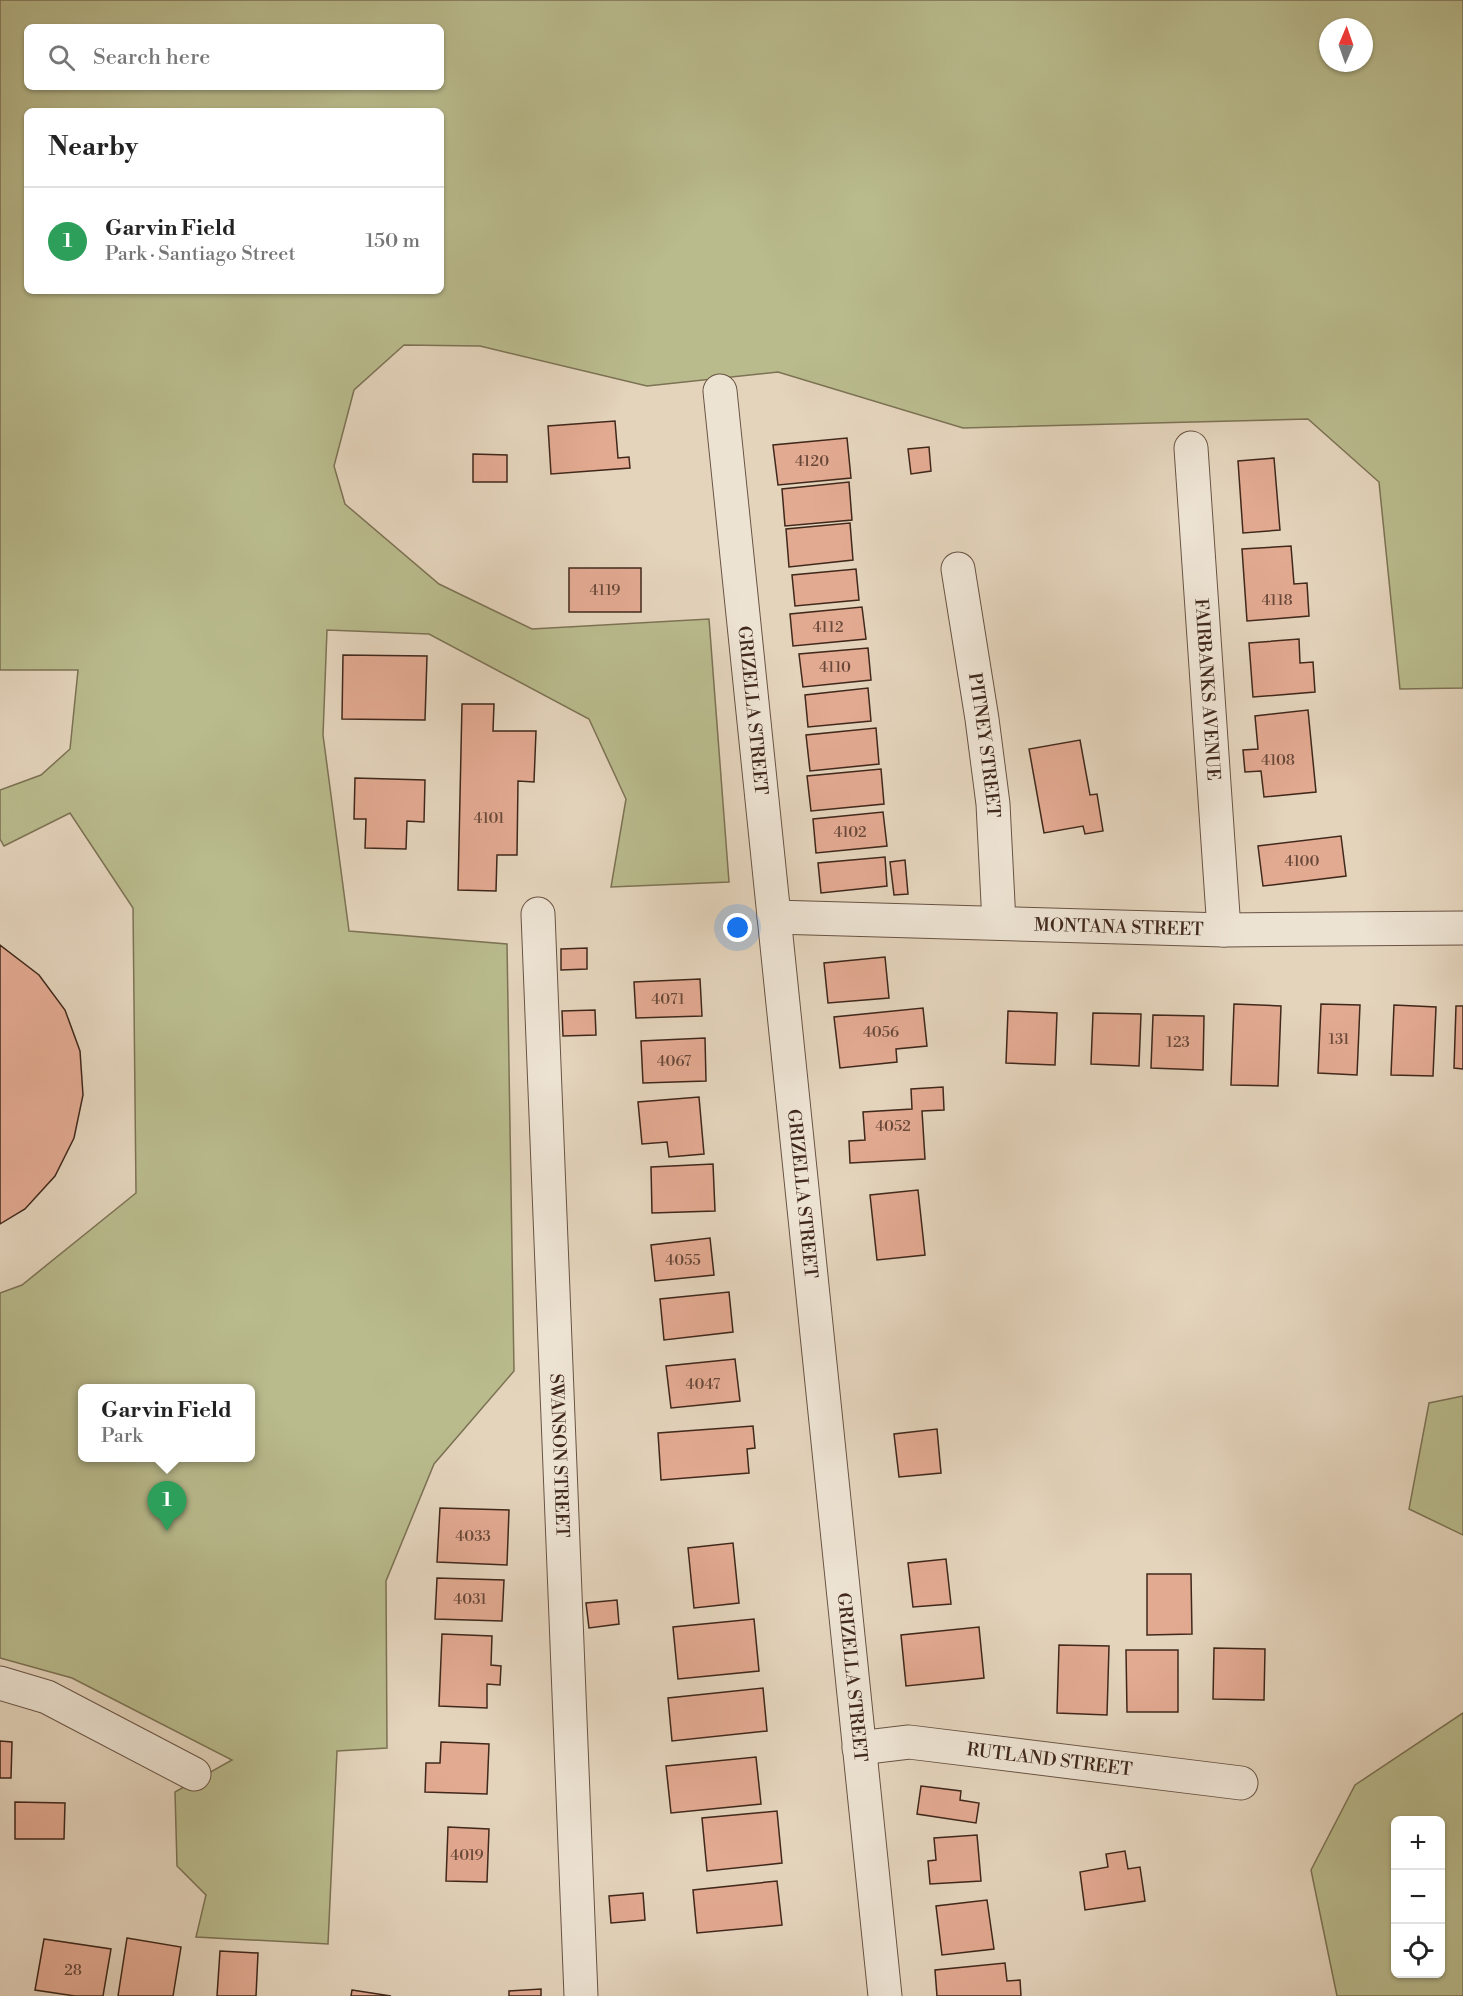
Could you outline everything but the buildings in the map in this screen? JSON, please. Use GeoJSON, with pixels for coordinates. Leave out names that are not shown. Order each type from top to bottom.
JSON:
{"type":"FeatureCollection","features":[{"type":"Feature","properties":{"kind":"street","name":"GRIZELLA STREET"},"geometry":{"type":"LineString","coordinates":[[720,391],[885,1996]]}},
{"type":"Feature","properties":{"kind":"street","name":"FAIRBANKS AVENUE"},"geometry":{"type":"LineString","coordinates":[[1191,448],[1224,930]]}},
{"type":"Feature","properties":{"kind":"street","name":"PITNEY STREET"},"geometry":{"type":"LineString","coordinates":[[958,569],[993,804],[999,923]]}},
{"type":"Feature","properties":{"kind":"street","name":"SWANSON STREET"},"geometry":{"type":"LineString","coordinates":[[538,914],[581,1996]]}},
{"type":"Feature","properties":{"kind":"street","name":"MONTANA STREET"},"geometry":{"type":"LineString","coordinates":[[774,917],[1224,930],[1463,928]]}},
{"type":"Feature","properties":{"kind":"street"},"geometry":{"type":"LineString","coordinates":[[0,1683],[47,1697],[194,1774]]}},
{"type":"Feature","properties":{"kind":"street","name":"RUTLAND STREET"},"geometry":{"type":"LineString","coordinates":[[859,1748],[909,1742],[1241,1783]]}},
{"type":"Feature","properties":{"kind":"green space"},"geometry":{"type":"Polygon","coordinates":[[[0,0],[1463,0],[1463,688],[1400,689],[1379,482],[1308,419],[963,428],[778,372],[647,386],[480,346],[404,345],[354,390],[334,466],[345,504],[439,584],[532,629],[709,619],[729,882],[611,887],[626,799],[589,719],[429,634],[327,630],[323,735],[349,931],[507,944],[514,1371],[434,1464],[386,1581],[387,1748],[337,1751],[328,1944],[196,1937],[206,1895],[177,1866],[175,1792],[232,1760],[72,1678],[0,1658],[0,1293],[22,1285],[136,1193],[133,908],[70,813],[4,846],[0,839],[0,790],[41,775],[70,749],[78,670],[0,670],[0,0]]]}},
{"type":"Feature","properties":{"kind":"green space"},"geometry":{"type":"Polygon","coordinates":[[[1463,1396],[1463,1535],[1409,1509],[1429,1403],[1463,1396]]]}},
{"type":"Feature","properties":{"kind":"green space"},"geometry":{"type":"Polygon","coordinates":[[[1463,1713],[1463,1996],[1337,1996],[1311,1870],[1355,1785],[1463,1713]]]}},
{"type":"Feature","properties":{"kind":"place","name":"Garvin Field"},"geometry":{"type":"Point","coordinates":[167,1531]}}]}
